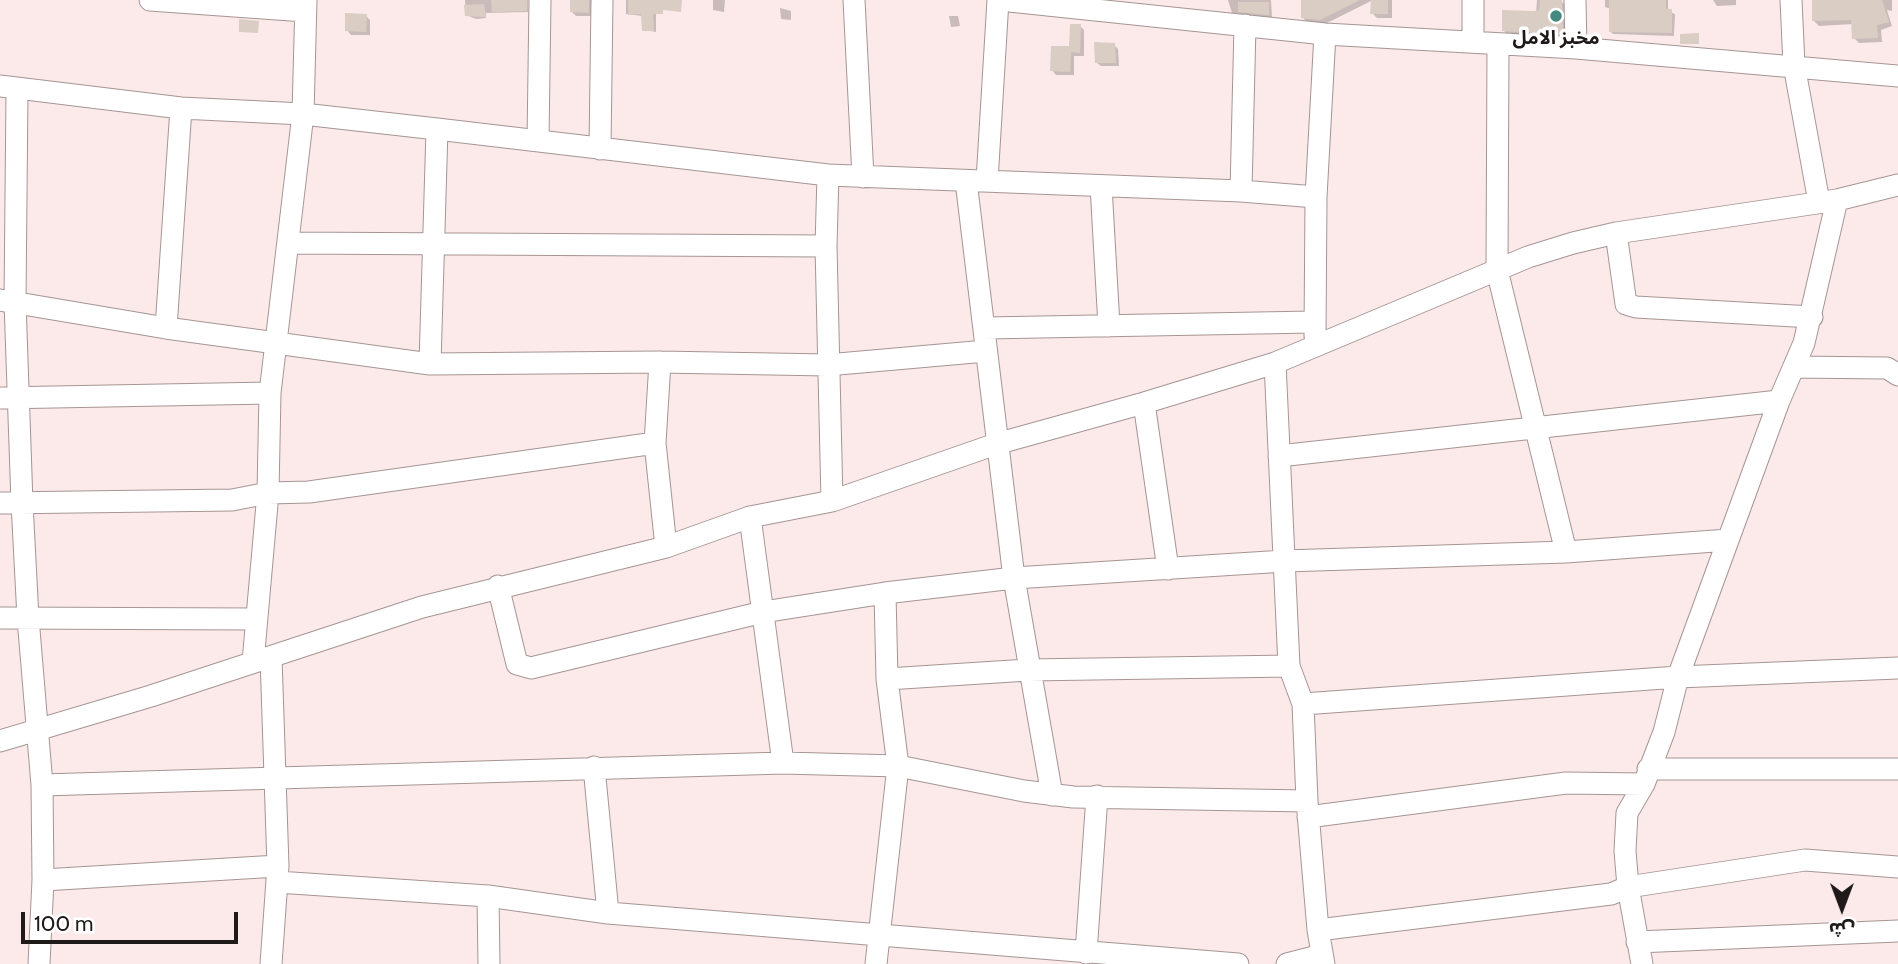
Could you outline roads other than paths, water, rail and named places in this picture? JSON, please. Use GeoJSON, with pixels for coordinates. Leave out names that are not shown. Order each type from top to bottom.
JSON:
{"type":"FeatureCollection","features":[{"type":"Feature","properties":{"kind":"street"},"geometry":{"type":"LineString","coordinates":[[150,0],[306,6],[303,114],[290,243],[270,393],[268,493],[255,619],[276,776],[278,874],[271,964]]}},
{"type":"Feature","properties":{"kind":"street"},"geometry":{"type":"LineString","coordinates":[[538,141],[540,0]]}},
{"type":"Feature","properties":{"kind":"street"},"geometry":{"type":"LineString","coordinates":[[600,149],[602,0]]}},
{"type":"Feature","properties":{"kind":"street"},"geometry":{"type":"LineString","coordinates":[[854,0],[863,177]]}},
{"type":"Feature","properties":{"kind":"street"},"geometry":{"type":"LineString","coordinates":[[1052,795],[1014,578],[986,351],[977,181],[999,0],[1175,9],[1245,25],[1325,34],[1576,48],[1898,76]]}},
{"type":"Feature","properties":{"kind":"street"},"geometry":{"type":"LineString","coordinates":[[1473,0],[1473,42]]}},
{"type":"Feature","properties":{"kind":"street"},"geometry":{"type":"LineString","coordinates":[[1574,0],[1576,48]]}},
{"type":"Feature","properties":{"kind":"street"},"geometry":{"type":"LineString","coordinates":[[1642,964],[1628,887],[1625,851],[1628,813],[1664,733],[1678,677],[1812,317],[1828,201],[1794,65],[1791,0]]}},
{"type":"Feature","properties":{"kind":"street"},"geometry":{"type":"LineString","coordinates":[[1241,191],[1245,25]]}},
{"type":"Feature","properties":{"kind":"street"},"geometry":{"type":"LineString","coordinates":[[1315,333],[1316,197],[1325,34]]}},
{"type":"Feature","properties":{"kind":"street"},"geometry":{"type":"LineString","coordinates":[[1498,44],[1497,270],[1566,552]]}},
{"type":"Feature","properties":{"kind":"street"},"geometry":{"type":"LineString","coordinates":[[39,964],[43,880],[42,785],[27,618],[22,503],[10,398],[7,301],[8,88],[181,108],[303,114],[828,175],[1241,191],[1316,197]]}},
{"type":"Feature","properties":{"kind":"street"},"geometry":{"type":"LineString","coordinates":[[166,328],[181,108]]}},
{"type":"Feature","properties":{"kind":"street"},"geometry":{"type":"LineString","coordinates":[[430,364],[437,129]]}},
{"type":"Feature","properties":{"kind":"street"},"geometry":{"type":"LineString","coordinates":[[828,175],[825,246],[832,501]]}},
{"type":"Feature","properties":{"kind":"street"},"geometry":{"type":"LineString","coordinates":[[0,741],[422,607],[498,586],[666,547],[750,517],[832,501],[996,444],[1275,363],[1315,333],[1573,243],[1616,233],[1828,201],[1898,185]]}},
{"type":"Feature","properties":{"kind":"street"},"geometry":{"type":"LineString","coordinates":[[1101,186],[1108,326]]}},
{"type":"Feature","properties":{"kind":"street"},"geometry":{"type":"LineString","coordinates":[[1616,233],[1626,304],[1636,307],[1812,317]]}},
{"type":"Feature","properties":{"kind":"street"},"geometry":{"type":"LineString","coordinates":[[290,243],[825,246]]}},
{"type":"Feature","properties":{"kind":"street"},"geometry":{"type":"LineString","coordinates":[[7,301],[166,328],[430,364],[660,362],[827,365],[986,351]]}},
{"type":"Feature","properties":{"kind":"street"},"geometry":{"type":"LineString","coordinates":[[986,328],[1108,326],[1315,333]]}},
{"type":"Feature","properties":{"kind":"street"},"geometry":{"type":"LineString","coordinates":[[660,362],[656,443],[666,547]]}},
{"type":"Feature","properties":{"kind":"street"},"geometry":{"type":"LineString","coordinates":[[1275,363],[1289,666],[1303,704],[1307,809],[1323,959],[1287,964]]}},
{"type":"Feature","properties":{"kind":"street"},"geometry":{"type":"LineString","coordinates":[[1794,367],[1887,368],[1898,375]]}},
{"type":"Feature","properties":{"kind":"street"},"geometry":{"type":"LineString","coordinates":[[10,398],[270,393]]}},
{"type":"Feature","properties":{"kind":"street"},"geometry":{"type":"LineString","coordinates":[[1279,456],[1779,401]]}},
{"type":"Feature","properties":{"kind":"street"},"geometry":{"type":"LineString","coordinates":[[1144,403],[1168,569]]}},
{"type":"Feature","properties":{"kind":"street"},"geometry":{"type":"LineString","coordinates":[[0,503],[232,500],[268,493],[309,492],[656,443]]}},
{"type":"Feature","properties":{"kind":"street"},"geometry":{"type":"LineString","coordinates":[[750,517],[783,762]]}},
{"type":"Feature","properties":{"kind":"street"},"geometry":{"type":"LineString","coordinates":[[498,586],[517,664],[531,668],[763,612],[885,593],[1014,578],[1285,561],[1566,552],[1728,540]]}},
{"type":"Feature","properties":{"kind":"street"},"geometry":{"type":"LineString","coordinates":[[876,964],[898,766],[887,679],[885,593]]}},
{"type":"Feature","properties":{"kind":"street"},"geometry":{"type":"LineString","coordinates":[[0,618],[255,619]]}},
{"type":"Feature","properties":{"kind":"street"},"geometry":{"type":"LineString","coordinates":[[887,679],[1028,670],[1289,666]]}},
{"type":"Feature","properties":{"kind":"street"},"geometry":{"type":"LineString","coordinates":[[1303,704],[1678,677],[1898,668]]}},
{"type":"Feature","properties":{"kind":"street"},"geometry":{"type":"LineString","coordinates":[[42,785],[783,762],[898,766],[1052,795],[1307,809],[1646,776],[1898,769]]}},
{"type":"Feature","properties":{"kind":"street"},"geometry":{"type":"LineString","coordinates":[[594,767],[608,913]]}},
{"type":"Feature","properties":{"kind":"street"},"geometry":{"type":"LineString","coordinates":[[1086,953],[1097,796]]}},
{"type":"Feature","properties":{"kind":"street"},"geometry":{"type":"LineString","coordinates":[[1318,930],[1611,894],[1628,887],[1793,861],[1898,867]]}},
{"type":"Feature","properties":{"kind":"street"},"geometry":{"type":"LineString","coordinates":[[43,880],[278,874],[488,896],[608,913],[1238,964]]}},
{"type":"Feature","properties":{"kind":"street"},"geometry":{"type":"LineString","coordinates":[[488,896],[489,964]]}},
{"type":"Feature","properties":{"kind":"street"},"geometry":{"type":"LineString","coordinates":[[1637,942],[1898,931]]}},
{"type":"Feature","properties":{"kind":"place","name":"مخبز الامل"},"geometry":{"type":"Point","coordinates":[1556,16]}}]}
